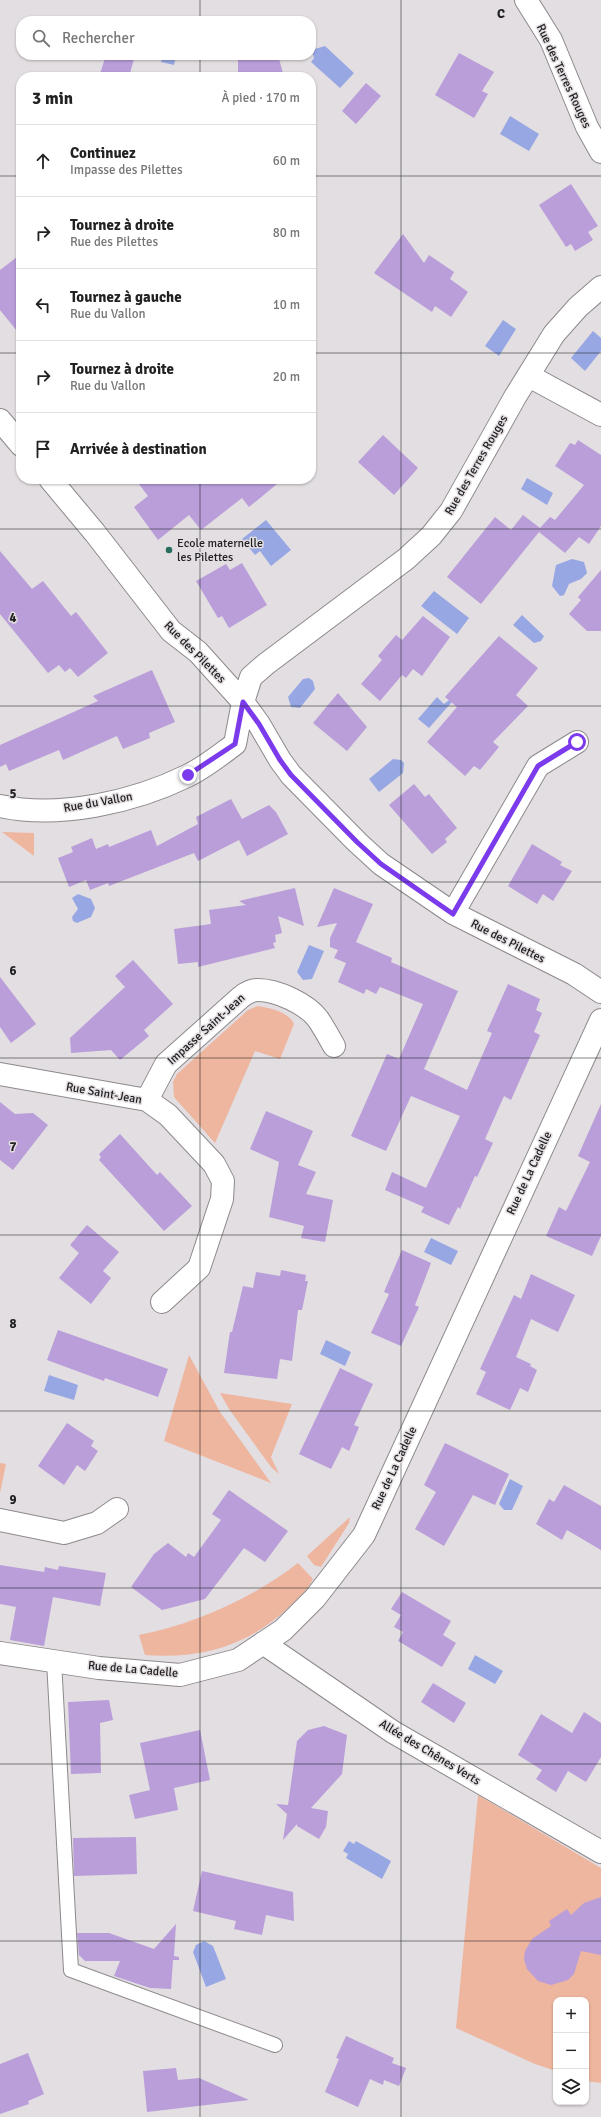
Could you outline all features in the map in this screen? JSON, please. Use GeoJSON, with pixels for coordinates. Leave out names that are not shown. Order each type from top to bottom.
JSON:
{"type":"FeatureCollection","features":[{"type":"Feature","properties":{"kind":"street","name":"Rue des Terres Rouges"},"geometry":{"type":"LineString","coordinates":[[526,0],[550,40],[587,127],[601,152]]}},
{"type":"Feature","properties":{"kind":"street","name":"Rue des Terres Rouges"},"geometry":{"type":"LineString","coordinates":[[243,702],[251,677],[266,664],[406,559],[431,536],[451,511],[554,334],[578,307],[601,287]]}},
{"type":"Feature","properties":{"kind":"street"},"geometry":{"type":"LineString","coordinates":[[529,376],[601,415]]}},
{"type":"Feature","properties":{"kind":"street"},"geometry":{"type":"LineString","coordinates":[[0,420],[16,439]]}},
{"type":"Feature","properties":{"kind":"street","name":"Rue des Pilettes"},"geometry":{"type":"LineString","coordinates":[[54,484],[95,533],[171,631],[198,652],[243,702],[259,724],[280,760],[291,775],[357,842],[381,864],[453,914],[574,974],[601,992]]}},
{"type":"Feature","properties":{"kind":"street","name":"Rue du Vallon"},"geometry":{"type":"LineString","coordinates":[[0,806],[34,810],[91,806],[135,796],[177,780],[194,772],[235,744],[243,702]]}},
{"type":"Feature","properties":{"kind":"street"},"geometry":{"type":"LineString","coordinates":[[453,914],[538,766],[577,742]]}},
{"type":"Feature","properties":{"kind":"street","name":"Impasse Saint-Jean"},"geometry":{"type":"LineString","coordinates":[[147,1100],[166,1064],[248,992],[257,990],[265,991],[303,1004],[318,1019],[334,1046]]}},
{"type":"Feature","properties":{"kind":"street","name":"Rue de La Cadelle"},"geometry":{"type":"LineString","coordinates":[[0,1653],[99,1668],[180,1674],[238,1660],[283,1630],[315,1598],[364,1535],[601,1020]]}},
{"type":"Feature","properties":{"kind":"street","name":"Rue Saint-Jean"},"geometry":{"type":"LineString","coordinates":[[0,1074],[147,1100],[168,1115],[214,1164],[224,1189],[199,1268],[162,1302]]}},
{"type":"Feature","properties":{"kind":"street"},"geometry":{"type":"LineString","coordinates":[[0,1520],[64,1533],[97,1523],[118,1509]]}},
{"type":"Feature","properties":{"kind":"street","name":"Allée des Chênes Verts"},"geometry":{"type":"LineString","coordinates":[[263,1643],[393,1732],[601,1852]]}},
{"type":"Feature","properties":{"kind":"lane"},"geometry":{"type":"LineString","coordinates":[[54,1661],[71,1970],[275,2045]]}},
{"type":"Feature","properties":{"kind":"shaded area"},"geometry":{"type":"Polygon","coordinates":[[[2,832],[34,833],[34,856],[2,832]]]}},
{"type":"Feature","properties":{"kind":"shaded area"},"geometry":{"type":"Polygon","coordinates":[[[258,1006],[273,1009],[288,1016],[294,1024],[280,1059],[255,1051],[215,1143],[174,1097],[173,1082],[177,1074],[248,1010],[258,1006]]]}},
{"type":"Feature","properties":{"kind":"shaded area"},"geometry":{"type":"Polygon","coordinates":[[[189,1355],[220,1412],[271,1483],[164,1441],[189,1355]]]}},
{"type":"Feature","properties":{"kind":"shaded area"},"geometry":{"type":"Polygon","coordinates":[[[220,1393],[292,1404],[271,1457],[279,1474],[271,1467],[229,1409],[220,1393]]]}},
{"type":"Feature","properties":{"kind":"shaded area"},"geometry":{"type":"Polygon","coordinates":[[[0,1463],[6,1464],[0,1493],[0,1463]]]}},
{"type":"Feature","properties":{"kind":"shaded area"},"geometry":{"type":"Polygon","coordinates":[[[350,1517],[349,1523],[321,1567],[314,1565],[307,1556],[350,1517]]]}},
{"type":"Feature","properties":{"kind":"shaded area"},"geometry":{"type":"Polygon","coordinates":[[[298,1563],[313,1579],[311,1583],[289,1607],[257,1632],[223,1647],[204,1652],[166,1656],[145,1655],[139,1635],[181,1624],[223,1608],[281,1576],[298,1563]]]}},
{"type":"Feature","properties":{"kind":"shaded area"},"geometry":{"type":"Polygon","coordinates":[[[478,1795],[601,1868],[601,2083],[589,2081],[589,1997],[553,1997],[553,2070],[535,2064],[456,2028],[478,1795]]]}},
{"type":"Feature","properties":{"kind":"water"},"geometry":{"type":"Polygon","coordinates":[[[325,46],[354,73],[340,88],[311,62],[312,60],[316,60],[316,49],[325,46]]]}},
{"type":"Feature","properties":{"kind":"water"},"geometry":{"type":"Polygon","coordinates":[[[162,60],[175,60],[174,65],[161,62],[162,60]]]}},
{"type":"Feature","properties":{"kind":"water"},"geometry":{"type":"Polygon","coordinates":[[[510,116],[539,134],[529,151],[500,134],[510,116]]]}},
{"type":"Feature","properties":{"kind":"water"},"geometry":{"type":"Polygon","coordinates":[[[503,320],[516,329],[499,356],[485,346],[503,320]]]}},
{"type":"Feature","properties":{"kind":"water"},"geometry":{"type":"Polygon","coordinates":[[[593,331],[601,338],[601,351],[585,371],[571,358],[593,331]]]}},
{"type":"Feature","properties":{"kind":"water"},"geometry":{"type":"Polygon","coordinates":[[[527,478],[553,493],[547,505],[521,489],[527,478]]]}},
{"type":"Feature","properties":{"kind":"water"},"geometry":{"type":"Polygon","coordinates":[[[266,520],[291,550],[271,566],[260,551],[255,555],[242,539],[266,520]]]}},
{"type":"Feature","properties":{"kind":"water"},"geometry":{"type":"Polygon","coordinates":[[[572,559],[584,562],[587,573],[581,579],[569,584],[564,595],[560,596],[552,586],[556,565],[572,559]]]}},
{"type":"Feature","properties":{"kind":"water"},"geometry":{"type":"Polygon","coordinates":[[[434,591],[469,618],[457,634],[421,606],[434,591]]]}},
{"type":"Feature","properties":{"kind":"water"},"geometry":{"type":"Polygon","coordinates":[[[522,615],[544,636],[541,641],[534,643],[513,625],[522,615]]]}},
{"type":"Feature","properties":{"kind":"water"},"geometry":{"type":"Polygon","coordinates":[[[309,678],[313,681],[315,689],[300,708],[291,707],[288,697],[303,679],[309,678]]]}},
{"type":"Feature","properties":{"kind":"water"},"geometry":{"type":"Polygon","coordinates":[[[437,697],[444,704],[449,700],[452,702],[429,728],[418,719],[437,697]]]}},
{"type":"Feature","properties":{"kind":"water"},"geometry":{"type":"Polygon","coordinates":[[[393,759],[401,760],[404,763],[403,773],[379,792],[369,779],[393,759]]]}},
{"type":"Feature","properties":{"kind":"water"},"geometry":{"type":"Polygon","coordinates":[[[78,894],[91,899],[95,908],[91,917],[77,923],[73,921],[72,917],[78,909],[72,898],[78,894]]]}},
{"type":"Feature","properties":{"kind":"water"},"geometry":{"type":"Polygon","coordinates":[[[309,945],[324,951],[312,979],[303,980],[297,972],[309,945]]]}},
{"type":"Feature","properties":{"kind":"water"},"geometry":{"type":"Polygon","coordinates":[[[431,1238],[458,1251],[451,1265],[424,1252],[431,1238]]]}},
{"type":"Feature","properties":{"kind":"water"},"geometry":{"type":"Polygon","coordinates":[[[326,1340],[351,1352],[345,1366],[320,1354],[326,1340]]]}},
{"type":"Feature","properties":{"kind":"water"},"geometry":{"type":"Polygon","coordinates":[[[49,1375],[78,1385],[74,1400],[44,1391],[49,1375]]]}},
{"type":"Feature","properties":{"kind":"water"},"geometry":{"type":"Polygon","coordinates":[[[510,1479],[523,1486],[512,1510],[504,1510],[499,1504],[510,1479]]]}},
{"type":"Feature","properties":{"kind":"water"},"geometry":{"type":"Polygon","coordinates":[[[475,1655],[503,1671],[495,1684],[468,1669],[475,1655]]]}},
{"type":"Feature","properties":{"kind":"water"},"geometry":{"type":"Polygon","coordinates":[[[349,1841],[354,1844],[356,1841],[391,1861],[382,1879],[346,1858],[348,1854],[343,1851],[349,1841]]]}},
{"type":"Feature","properties":{"kind":"water"},"geometry":{"type":"Polygon","coordinates":[[[204,1941],[213,1946],[226,1979],[206,1987],[193,1952],[196,1945],[204,1941]]]}},
{"type":"Feature","properties":{"kind":"building"},"geometry":{"type":"Polygon","coordinates":[[[459,53],[494,72],[482,91],[488,94],[474,118],[435,95],[459,53]]]}},
{"type":"Feature","properties":{"kind":"building"},"geometry":{"type":"Polygon","coordinates":[[[104,60],[134,60],[130,72],[101,72],[104,60]]]}},
{"type":"Feature","properties":{"kind":"building"},"geometry":{"type":"Polygon","coordinates":[[[238,60],[279,60],[283,72],[238,72],[238,60]]]}},
{"type":"Feature","properties":{"kind":"building"},"geometry":{"type":"Polygon","coordinates":[[[366,83],[381,96],[356,124],[342,111],[366,83]]]}},
{"type":"Feature","properties":{"kind":"building"},"geometry":{"type":"Polygon","coordinates":[[[571,184],[598,226],[588,232],[593,240],[575,251],[571,244],[566,247],[539,205],[571,184]]]}},
{"type":"Feature","properties":{"kind":"building"},"geometry":{"type":"Polygon","coordinates":[[[403,234],[424,263],[429,255],[454,272],[450,279],[468,292],[451,317],[435,306],[432,312],[374,273],[403,234]]]}},
{"type":"Feature","properties":{"kind":"building"},"geometry":{"type":"Polygon","coordinates":[[[16,258],[16,330],[0,310],[0,270],[16,258]]]}},
{"type":"Feature","properties":{"kind":"building"},"geometry":{"type":"Polygon","coordinates":[[[383,435],[418,468],[394,495],[358,462],[383,435]]]}},
{"type":"Feature","properties":{"kind":"building"},"geometry":{"type":"Polygon","coordinates":[[[578,440],[601,455],[601,526],[589,544],[579,537],[565,553],[539,532],[481,604],[447,577],[495,517],[511,530],[523,515],[540,528],[550,517],[555,520],[584,485],[555,466],[570,443],[575,445],[578,440]]]}},
{"type":"Feature","properties":{"kind":"building"},"geometry":{"type":"Polygon","coordinates":[[[139,484],[277,484],[249,507],[242,498],[201,530],[189,515],[158,540],[134,507],[148,496],[139,484]]]}},
{"type":"Feature","properties":{"kind":"building"},"geometry":{"type":"Polygon","coordinates":[[[0,551],[32,589],[43,581],[71,616],[76,612],[108,653],[78,677],[70,668],[65,672],[59,665],[48,673],[0,614],[0,551]]]}},
{"type":"Feature","properties":{"kind":"building"},"geometry":{"type":"Polygon","coordinates":[[[242,563],[267,605],[229,628],[222,616],[218,618],[196,581],[226,564],[230,570],[242,563]]]}},
{"type":"Feature","properties":{"kind":"building"},"geometry":{"type":"Polygon","coordinates":[[[601,570],[601,631],[587,631],[569,614],[581,600],[578,597],[601,570]]]}},
{"type":"Feature","properties":{"kind":"building"},"geometry":{"type":"Polygon","coordinates":[[[423,616],[450,637],[422,676],[413,669],[406,678],[402,675],[380,701],[361,684],[382,660],[378,656],[396,635],[402,640],[423,616]]]}},
{"type":"Feature","properties":{"kind":"building"},"geometry":{"type":"Polygon","coordinates":[[[499,636],[538,668],[516,695],[528,706],[493,742],[499,747],[480,770],[474,766],[465,776],[427,742],[457,707],[445,697],[499,636]]]}},
{"type":"Feature","properties":{"kind":"building"},"geometry":{"type":"Polygon","coordinates":[[[152,670],[175,722],[149,733],[150,738],[123,749],[117,736],[63,760],[59,750],[9,771],[6,764],[0,767],[0,745],[98,701],[93,696],[152,670]]]}},
{"type":"Feature","properties":{"kind":"building"},"geometry":{"type":"Polygon","coordinates":[[[338,693],[367,727],[347,751],[313,723],[338,693]]]}},
{"type":"Feature","properties":{"kind":"building"},"geometry":{"type":"Polygon","coordinates":[[[414,784],[425,797],[429,794],[457,828],[445,839],[447,842],[432,854],[389,805],[414,784]]]}},
{"type":"Feature","properties":{"kind":"building"},"geometry":{"type":"Polygon","coordinates":[[[231,799],[242,819],[269,805],[276,812],[288,834],[247,856],[239,840],[198,861],[194,853],[109,886],[108,883],[90,890],[86,880],[69,887],[58,858],[73,852],[71,847],[92,838],[96,849],[108,844],[109,847],[151,830],[157,846],[198,824],[196,817],[231,799]]]}},
{"type":"Feature","properties":{"kind":"building"},"geometry":{"type":"Polygon","coordinates":[[[532,844],[562,862],[560,865],[572,871],[553,901],[543,894],[537,904],[508,886],[532,844]]]}},
{"type":"Feature","properties":{"kind":"building"},"geometry":{"type":"Polygon","coordinates":[[[295,888],[304,926],[278,916],[282,933],[275,935],[276,942],[273,943],[275,948],[198,967],[198,962],[178,964],[174,929],[211,924],[209,910],[246,905],[239,901],[295,888]]]}},
{"type":"Feature","properties":{"kind":"building"},"geometry":{"type":"Polygon","coordinates":[[[334,888],[373,904],[356,942],[392,958],[391,962],[458,991],[424,1069],[467,1090],[492,1033],[487,1031],[508,984],[540,999],[536,1010],[542,1013],[534,1032],[540,1035],[511,1100],[504,1096],[485,1139],[493,1143],[477,1177],[475,1176],[460,1209],[458,1207],[449,1225],[421,1212],[424,1207],[385,1190],[392,1172],[426,1188],[460,1116],[411,1096],[386,1151],[351,1136],[387,1054],[399,1059],[423,1004],[380,987],[376,994],[366,989],[364,994],[338,982],[346,963],[334,958],[338,950],[330,947],[330,938],[337,923],[317,927],[334,888]]]}},
{"type":"Feature","properties":{"kind":"building"},"geometry":{"type":"Polygon","coordinates":[[[133,960],[173,1004],[144,1030],[149,1036],[120,1060],[111,1050],[71,1053],[70,1038],[125,987],[115,976],[133,960]]]}},
{"type":"Feature","properties":{"kind":"building"},"geometry":{"type":"Polygon","coordinates":[[[0,977],[36,1024],[11,1043],[0,1027],[0,977]]]}},
{"type":"Feature","properties":{"kind":"building"},"geometry":{"type":"Polygon","coordinates":[[[0,1102],[15,1114],[33,1113],[48,1125],[13,1170],[0,1160],[0,1102]]]}},
{"type":"Feature","properties":{"kind":"building"},"geometry":{"type":"Polygon","coordinates":[[[601,1104],[601,1236],[592,1256],[546,1236],[559,1207],[566,1211],[590,1162],[578,1156],[601,1104]]]}},
{"type":"Feature","properties":{"kind":"building"},"geometry":{"type":"Polygon","coordinates":[[[266,1111],[313,1131],[298,1165],[316,1172],[306,1194],[333,1200],[325,1242],[301,1238],[304,1226],[269,1217],[279,1162],[250,1149],[266,1111]]]}},
{"type":"Feature","properties":{"kind":"building"},"geometry":{"type":"Polygon","coordinates":[[[120,1134],[157,1175],[160,1172],[192,1206],[164,1231],[99,1160],[101,1157],[99,1154],[120,1134]]]}},
{"type":"Feature","properties":{"kind":"building"},"geometry":{"type":"Polygon","coordinates":[[[87,1225],[119,1252],[103,1271],[111,1278],[91,1304],[59,1278],[79,1253],[70,1245],[87,1225]]]}},
{"type":"Feature","properties":{"kind":"building"},"geometry":{"type":"Polygon","coordinates":[[[402,1250],[431,1263],[415,1305],[419,1307],[401,1346],[371,1333],[389,1294],[384,1292],[402,1250]]]}},
{"type":"Feature","properties":{"kind":"building"},"geometry":{"type":"Polygon","coordinates":[[[281,1270],[306,1275],[305,1281],[308,1281],[302,1310],[298,1310],[292,1361],[280,1359],[277,1379],[224,1373],[230,1332],[232,1332],[243,1286],[253,1288],[256,1272],[280,1276],[281,1270]]]}},
{"type":"Feature","properties":{"kind":"building"},"geometry":{"type":"Polygon","coordinates":[[[531,1274],[575,1295],[558,1332],[531,1319],[516,1357],[531,1364],[530,1366],[537,1370],[528,1392],[520,1388],[510,1410],[476,1394],[486,1372],[480,1369],[514,1295],[521,1299],[531,1274]]]}},
{"type":"Feature","properties":{"kind":"building"},"geometry":{"type":"Polygon","coordinates":[[[58,1330],[168,1369],[158,1397],[105,1378],[104,1381],[47,1360],[58,1330]]]}},
{"type":"Feature","properties":{"kind":"building"},"geometry":{"type":"Polygon","coordinates":[[[340,1368],[373,1384],[354,1425],[359,1427],[349,1451],[342,1447],[331,1469],[299,1454],[340,1368]]]}},
{"type":"Feature","properties":{"kind":"building"},"geometry":{"type":"Polygon","coordinates":[[[67,1423],[94,1441],[91,1446],[98,1451],[85,1471],[77,1465],[64,1485],[38,1466],[67,1423]]]}},
{"type":"Feature","properties":{"kind":"building"},"geometry":{"type":"Polygon","coordinates":[[[445,1443],[509,1474],[495,1505],[473,1495],[444,1546],[415,1529],[436,1492],[424,1485],[445,1443]]]}},
{"type":"Feature","properties":{"kind":"building"},"geometry":{"type":"Polygon","coordinates":[[[564,1485],[601,1506],[601,1550],[567,1530],[562,1540],[536,1524],[549,1499],[554,1502],[564,1485]]]}},
{"type":"Feature","properties":{"kind":"building"},"geometry":{"type":"Polygon","coordinates":[[[229,1490],[288,1531],[265,1562],[244,1548],[205,1599],[162,1610],[131,1587],[154,1554],[168,1543],[186,1557],[188,1553],[194,1557],[221,1520],[212,1514],[229,1490]]]}},
{"type":"Feature","properties":{"kind":"building"},"geometry":{"type":"Polygon","coordinates":[[[0,1565],[44,1572],[45,1567],[58,1570],[59,1566],[106,1573],[100,1606],[53,1597],[44,1646],[10,1640],[16,1607],[0,1604],[0,1565]]]}},
{"type":"Feature","properties":{"kind":"building"},"geometry":{"type":"Polygon","coordinates":[[[402,1592],[451,1621],[443,1635],[456,1643],[442,1667],[398,1641],[403,1632],[394,1627],[401,1615],[391,1609],[402,1592]]]}},
{"type":"Feature","properties":{"kind":"building"},"geometry":{"type":"Polygon","coordinates":[[[433,1683],[466,1703],[454,1723],[421,1702],[433,1683]]]}},
{"type":"Feature","properties":{"kind":"building"},"geometry":{"type":"Polygon","coordinates":[[[109,1700],[113,1720],[100,1723],[101,1773],[71,1774],[68,1702],[109,1700]]]}},
{"type":"Feature","properties":{"kind":"building"},"geometry":{"type":"Polygon","coordinates":[[[584,1712],[601,1723],[601,1757],[586,1782],[568,1771],[556,1792],[536,1779],[542,1770],[518,1755],[541,1714],[572,1733],[584,1712]]]}},
{"type":"Feature","properties":{"kind":"building"},"geometry":{"type":"Polygon","coordinates":[[[324,1726],[347,1735],[342,1774],[311,1808],[328,1811],[326,1827],[319,1839],[297,1826],[297,1824],[283,1840],[287,1814],[276,1804],[288,1805],[297,1741],[308,1730],[324,1726]]]}},
{"type":"Feature","properties":{"kind":"building"},"geometry":{"type":"Polygon","coordinates":[[[200,1730],[210,1780],[174,1788],[178,1810],[135,1819],[129,1795],[150,1790],[140,1743],[200,1730]]]}},
{"type":"Feature","properties":{"kind":"building"},"geometry":{"type":"Polygon","coordinates":[[[136,1837],[137,1874],[74,1876],[73,1838],[136,1837]]]}},
{"type":"Feature","properties":{"kind":"building"},"geometry":{"type":"Polygon","coordinates":[[[202,1871],[293,1892],[294,1921],[266,1915],[262,1935],[234,1929],[236,1921],[193,1911],[202,1871]]]}},
{"type":"Feature","properties":{"kind":"building"},"geometry":{"type":"Polygon","coordinates":[[[601,1897],[601,1955],[581,1951],[574,1974],[568,1980],[551,1985],[538,1981],[527,1969],[524,1959],[525,1951],[532,1939],[551,1926],[549,1921],[567,1909],[571,1915],[584,1903],[601,1897]]]}},
{"type":"Feature","properties":{"kind":"building"},"geometry":{"type":"Polygon","coordinates":[[[176,1924],[174,1956],[179,1957],[179,1960],[173,1960],[171,1989],[150,1988],[114,1976],[120,1961],[85,1961],[79,1955],[77,1933],[109,1933],[154,1949],[176,1924]]]}},
{"type":"Feature","properties":{"kind":"building"},"geometry":{"type":"Polygon","coordinates":[[[346,2036],[394,2058],[392,2063],[406,2068],[399,2086],[384,2080],[383,2085],[370,2079],[358,2107],[325,2092],[339,2059],[336,2058],[346,2036]]]}},
{"type":"Feature","properties":{"kind":"building"},"geometry":{"type":"Polygon","coordinates":[[[28,2053],[44,2094],[28,2101],[29,2104],[0,2114],[0,2064],[28,2053]]]}},
{"type":"Feature","properties":{"kind":"building"},"geometry":{"type":"Polygon","coordinates":[[[176,2068],[178,2080],[199,2078],[249,2100],[147,2112],[143,2071],[176,2068]]]}},
{"type":"Feature","properties":{"kind":"place","name":"Ecole maternelle les Pilettes"},"geometry":{"type":"Point","coordinates":[169,550]}},
{"type":"Feature","properties":{"kind":"route"},"geometry":{"type":"LineString","coordinates":[[188,775],[209,763],[235,744],[243,702],[259,724],[280,760],[291,775],[357,842],[381,864],[453,914],[538,766],[577,742]]}}]}
